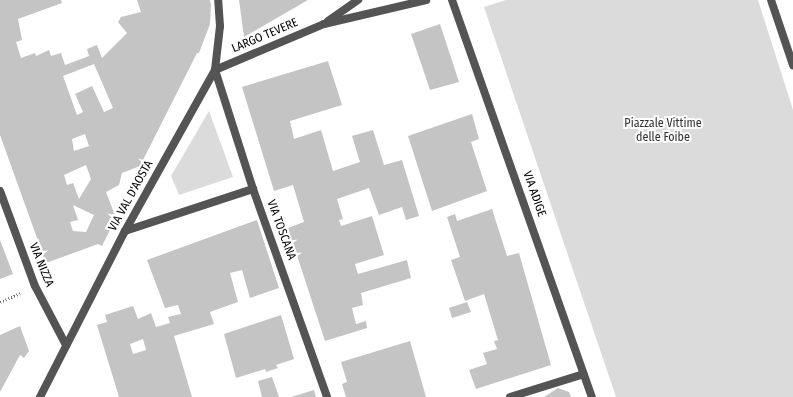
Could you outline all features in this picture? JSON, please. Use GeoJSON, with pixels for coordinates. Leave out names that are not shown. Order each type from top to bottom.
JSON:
{"type":"FeatureCollection","features":[{"type":"Feature","properties":{"kind":"street","name":"VIA VAL D'AOSTA"},"geometry":{"type":"LineString","coordinates":[[40,397],[125,231],[215,70],[220,26],[218,0]]}},
{"type":"Feature","properties":{"kind":"street","name":"LARGO TEVERE"},"geometry":{"type":"LineString","coordinates":[[324,24],[358,0]]}},
{"type":"Feature","properties":{"kind":"street","name":"LARGO TEVERE"},"geometry":{"type":"LineString","coordinates":[[215,70],[324,24],[426,0]]}},
{"type":"Feature","properties":{"kind":"street","name":"VIA ADIGE"},"geometry":{"type":"LineString","coordinates":[[452,0],[592,397]]}},
{"type":"Feature","properties":{"kind":"street"},"geometry":{"type":"LineString","coordinates":[[771,0],[793,65]]}},
{"type":"Feature","properties":{"kind":"street","name":"VIA TOSCANA"},"geometry":{"type":"LineString","coordinates":[[215,70],[253,189],[328,397]]}},
{"type":"Feature","properties":{"kind":"street"},"geometry":{"type":"LineString","coordinates":[[125,231],[253,189]]}},
{"type":"Feature","properties":{"kind":"street","name":"VIA NIZZA"},"geometry":{"type":"LineString","coordinates":[[0,192],[35,286],[66,345]]}},
{"type":"Feature","properties":{"kind":"street"},"geometry":{"type":"LineString","coordinates":[[510,397],[584,374]]}},
{"type":"Feature","properties":{"kind":"path"},"geometry":{"type":"LineString","coordinates":[[0,302],[35,286]]}},
{"type":"Feature","properties":{"kind":"green space","name":"Piazzale Vittime delle Foibe"},"geometry":{"type":"Polygon","coordinates":[[[506,0],[758,0],[793,110],[793,397],[616,397],[484,7],[506,0]]]}},
{"type":"Feature","properties":{"kind":"green space"},"geometry":{"type":"Polygon","coordinates":[[[209,111],[233,177],[179,195],[171,176],[209,111]]]}},
{"type":"Feature","properties":{"kind":"building"},"geometry":{"type":"Polygon","coordinates":[[[0,0],[61,0],[62,3],[18,19],[22,40],[16,42],[21,58],[35,53],[36,56],[49,50],[51,56],[61,53],[65,65],[89,56],[87,49],[97,45],[102,58],[127,33],[118,22],[121,17],[141,12],[137,0],[210,0],[210,24],[199,53],[197,53],[140,166],[122,173],[119,185],[106,192],[116,218],[102,246],[98,244],[46,263],[0,135],[0,0]],[[94,64],[63,76],[77,115],[83,112],[75,94],[92,86],[104,112],[113,108],[94,64]],[[85,134],[72,139],[74,151],[89,146],[85,134]],[[86,165],[64,175],[67,185],[73,183],[79,199],[91,179],[86,165]],[[73,205],[78,220],[70,222],[73,231],[86,232],[94,215],[73,205]]]}},
{"type":"Feature","properties":{"kind":"building"},"geometry":{"type":"Polygon","coordinates":[[[239,0],[308,0],[244,37],[239,0]]]}},
{"type":"Feature","properties":{"kind":"building"},"geometry":{"type":"Polygon","coordinates":[[[440,24],[459,82],[430,90],[411,34],[440,24]]]}},
{"type":"Feature","properties":{"kind":"building"},"geometry":{"type":"Polygon","coordinates":[[[328,61],[342,105],[290,121],[294,139],[321,130],[333,171],[360,162],[352,136],[373,130],[384,165],[402,160],[419,216],[406,220],[402,207],[379,215],[369,188],[337,199],[343,219],[339,220],[341,226],[372,216],[384,255],[355,264],[358,274],[407,260],[411,278],[361,293],[363,305],[352,308],[356,324],[366,321],[367,328],[325,341],[288,228],[304,222],[293,185],[274,191],[242,87],[328,61]]]}},
{"type":"Feature","properties":{"kind":"building"},"geometry":{"type":"Polygon","coordinates":[[[472,114],[479,139],[471,142],[487,191],[432,211],[408,136],[472,114]]]}},
{"type":"Feature","properties":{"kind":"building"},"geometry":{"type":"Polygon","coordinates":[[[492,209],[507,256],[519,253],[551,365],[476,389],[469,370],[487,364],[483,353],[497,349],[494,341],[498,340],[484,294],[465,301],[451,260],[460,257],[447,217],[455,214],[457,221],[492,209]]]}},
{"type":"Feature","properties":{"kind":"building"},"geometry":{"type":"Polygon","coordinates":[[[257,220],[279,288],[250,298],[242,270],[230,273],[238,302],[210,312],[214,324],[174,336],[192,397],[119,397],[97,325],[107,322],[105,315],[133,306],[138,319],[151,313],[156,327],[170,323],[168,317],[181,314],[178,305],[165,308],[147,260],[257,220]],[[143,339],[130,344],[133,354],[146,350],[143,339]]]}},
{"type":"Feature","properties":{"kind":"building"},"geometry":{"type":"Polygon","coordinates":[[[0,240],[13,274],[0,279],[0,240]]]}},
{"type":"Feature","properties":{"kind":"building"},"geometry":{"type":"Polygon","coordinates":[[[467,302],[471,312],[452,318],[449,308],[467,302]]]}},
{"type":"Feature","properties":{"kind":"building"},"geometry":{"type":"Polygon","coordinates":[[[281,315],[294,359],[276,365],[278,368],[266,372],[265,369],[236,378],[224,334],[281,315]]]}},
{"type":"Feature","properties":{"kind":"building"},"geometry":{"type":"Polygon","coordinates":[[[20,326],[29,351],[24,358],[20,355],[0,392],[0,335],[20,326]]]}},
{"type":"Feature","properties":{"kind":"building"},"geometry":{"type":"Polygon","coordinates":[[[410,341],[426,397],[346,397],[342,384],[347,382],[341,362],[410,341]]]}},
{"type":"Feature","properties":{"kind":"building"},"geometry":{"type":"Polygon","coordinates":[[[272,377],[279,397],[262,397],[258,381],[272,377]]]}},
{"type":"Feature","properties":{"kind":"building"},"geometry":{"type":"Polygon","coordinates":[[[558,388],[569,392],[571,397],[544,397],[558,388]]]}},
{"type":"Feature","properties":{"kind":"building"},"geometry":{"type":"Polygon","coordinates":[[[314,390],[316,397],[291,397],[314,390]]]}}]}
